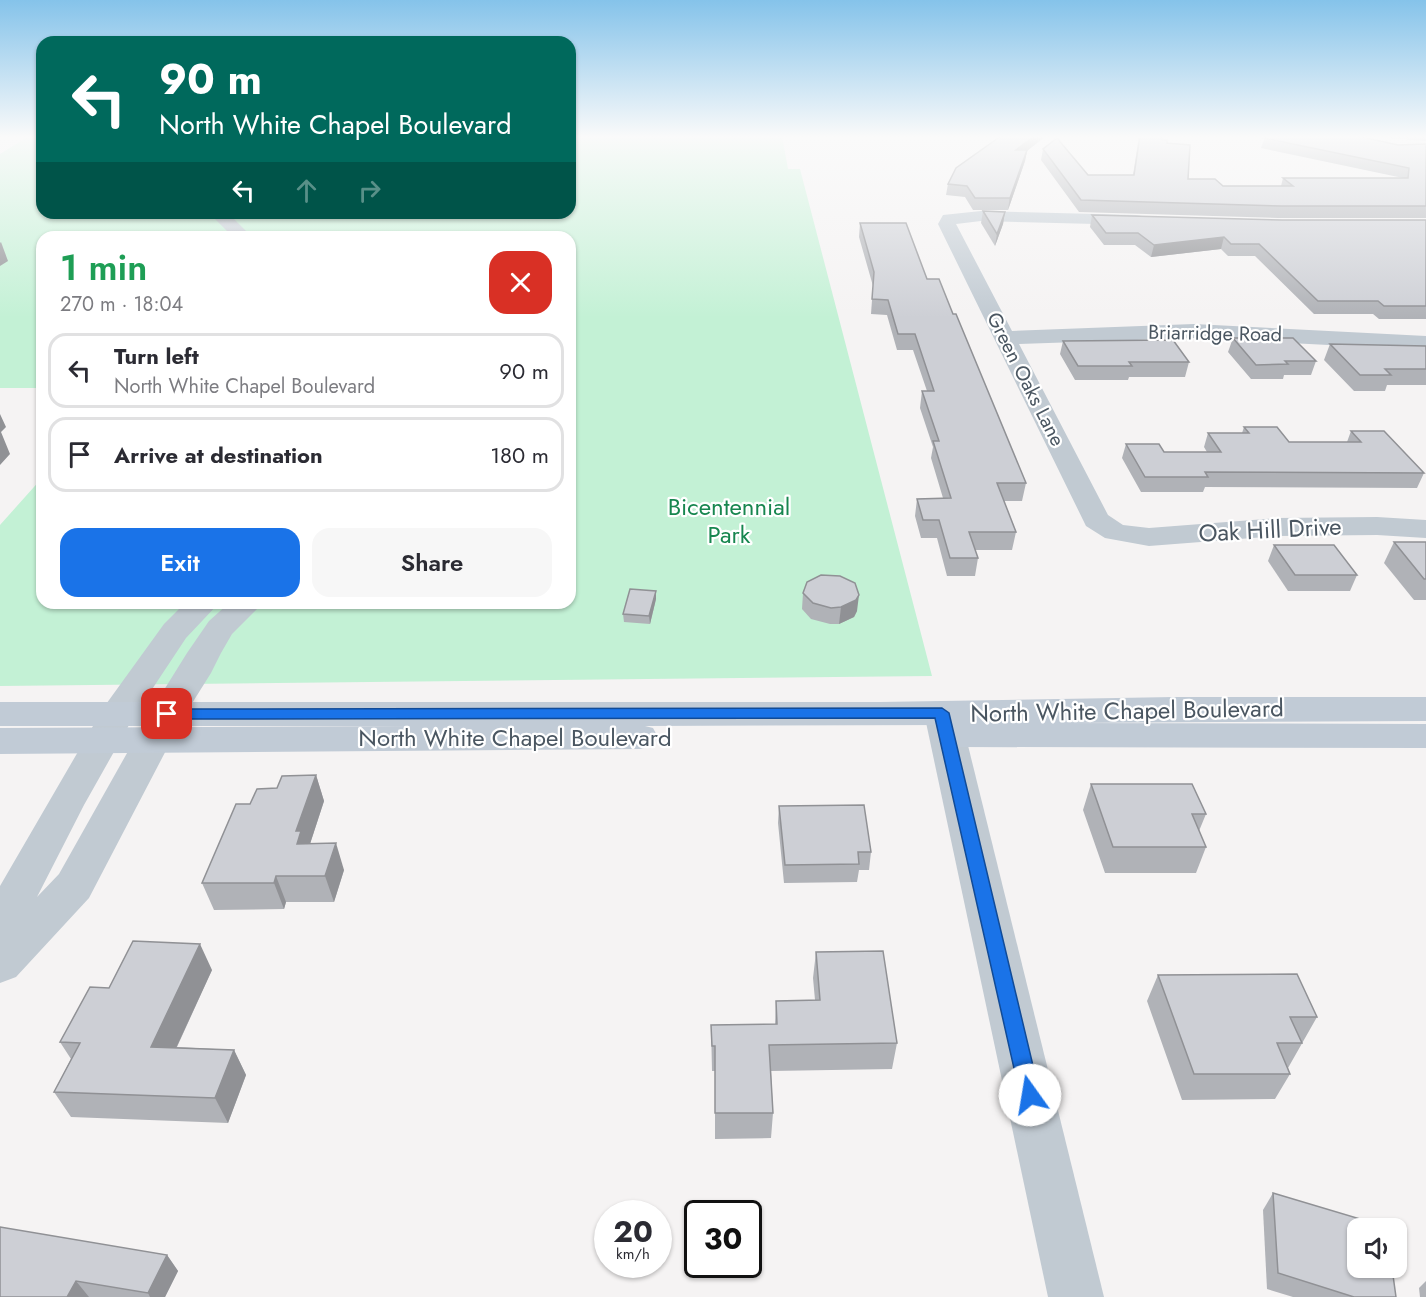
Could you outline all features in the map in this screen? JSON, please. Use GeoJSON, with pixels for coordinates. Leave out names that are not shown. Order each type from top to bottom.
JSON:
{"type":"FeatureCollection","features":[{"type":"Feature","properties":{"kind":"main road","name":"North White Chapel Boulevard"},"geometry":{"type":"LineString","coordinates":[[944,724],[1426,708]]}},
{"type":"Feature","properties":{"kind":"main road","name":"North White Chapel Boulevard"},"geometry":{"type":"LineString","coordinates":[[0,714],[109,728]]}},
{"type":"Feature","properties":{"kind":"main road","name":"North White Chapel Boulevard"},"geometry":{"type":"LineString","coordinates":[[0,741],[109,728],[160,727],[944,724],[1426,736]]}},
{"type":"Feature","properties":{"kind":"street","name":"Green Oaks Lane"},"geometry":{"type":"LineString","coordinates":[[1115,532],[1096,520],[947,224],[949,219],[981,216],[1150,220]]}},
{"type":"Feature","properties":{"kind":"street"},"geometry":{"type":"LineString","coordinates":[[228,219],[248,231]]}},
{"type":"Feature","properties":{"kind":"street","name":"Briarridge Road"},"geometry":{"type":"LineString","coordinates":[[1005,338],[1194,331],[1426,343]]}},
{"type":"Feature","properties":{"kind":"street","name":"Oak Hill Drive"},"geometry":{"type":"LineString","coordinates":[[1115,532],[1149,537],[1276,527],[1377,526],[1426,529]]}},
{"type":"Feature","properties":{"kind":"street"},"geometry":{"type":"LineString","coordinates":[[0,958],[17,893],[109,728],[175,631],[198,609]]}},
{"type":"Feature","properties":{"kind":"street"},"geometry":{"type":"LineString","coordinates":[[0,964],[74,886],[160,727],[220,628],[241,609]]}},
{"type":"Feature","properties":{"kind":"street"},"geometry":{"type":"LineString","coordinates":[[944,724],[954,759],[1076,1297]]}},
{"type":"Feature","properties":{"kind":"green space","name":"Bicentennial Park"},"geometry":{"type":"Polygon","coordinates":[[[0,197],[36,197],[36,219],[576,219],[576,197],[807,197],[932,676],[0,686],[0,525],[36,485],[36,609],[576,609],[576,231],[36,231],[36,388],[0,388],[0,197]]]}},
{"type":"Feature","properties":{"kind":"building"},"geometry":{"type":"Polygon","coordinates":[[[974,197],[1011,197],[1010,198],[974,197]]]}},
{"type":"Feature","properties":{"kind":"building"},"geometry":{"type":"Polygon","coordinates":[[[1078,197],[1426,197],[1426,206],[1282,206],[1081,200],[1078,197]]]}},
{"type":"Feature","properties":{"kind":"building"},"geometry":{"type":"Polygon","coordinates":[[[983,211],[1005,212],[997,234],[983,211]]]}},
{"type":"Feature","properties":{"kind":"building"},"geometry":{"type":"Polygon","coordinates":[[[1092,215],[1282,220],[1426,220],[1426,306],[1384,306],[1378,301],[1318,301],[1259,244],[1231,244],[1224,237],[1154,245],[1138,233],[1106,233],[1092,215]]]}},
{"type":"Feature","properties":{"kind":"building"},"geometry":{"type":"Polygon","coordinates":[[[860,223],[906,223],[927,279],[939,279],[953,314],[956,314],[1026,483],[997,483],[1016,532],[969,532],[978,558],[950,558],[939,520],[923,520],[917,499],[951,498],[933,441],[939,441],[922,391],[934,391],[915,334],[898,334],[888,300],[872,299],[874,272],[860,223]]]}},
{"type":"Feature","properties":{"kind":"building"},"geometry":{"type":"Polygon","coordinates":[[[1233,338],[1293,338],[1316,361],[1285,361],[1288,364],[1256,365],[1233,338]]]}},
{"type":"Feature","properties":{"kind":"building"},"geometry":{"type":"Polygon","coordinates":[[[1173,340],[1189,362],[1129,362],[1132,366],[1078,366],[1063,341],[1173,340]]]}},
{"type":"Feature","properties":{"kind":"building"},"geometry":{"type":"Polygon","coordinates":[[[1330,344],[1426,346],[1426,369],[1385,369],[1391,375],[1360,375],[1330,344]]]}},
{"type":"Feature","properties":{"kind":"building"},"geometry":{"type":"Polygon","coordinates":[[[1244,427],[1277,427],[1289,442],[1361,442],[1351,431],[1384,431],[1424,473],[1205,472],[1208,477],[1145,477],[1126,444],[1159,444],[1164,452],[1221,452],[1208,433],[1249,433],[1244,427]]]}},
{"type":"Feature","properties":{"kind":"building"},"geometry":{"type":"Polygon","coordinates":[[[1394,542],[1426,542],[1426,579],[1424,579],[1394,542]]]}},
{"type":"Feature","properties":{"kind":"building"},"geometry":{"type":"Polygon","coordinates":[[[1274,545],[1334,545],[1357,575],[1295,575],[1274,545]]]}},
{"type":"Feature","properties":{"kind":"building"},"geometry":{"type":"Polygon","coordinates":[[[821,575],[840,576],[855,583],[859,595],[856,600],[841,607],[831,608],[813,603],[803,593],[807,582],[821,575]]]}},
{"type":"Feature","properties":{"kind":"building"},"geometry":{"type":"Polygon","coordinates":[[[630,589],[656,591],[649,616],[623,614],[630,589]]]}},
{"type":"Feature","properties":{"kind":"building"},"geometry":{"type":"Polygon","coordinates":[[[316,775],[296,831],[301,831],[297,844],[336,843],[325,876],[276,876],[274,883],[202,883],[236,804],[250,804],[257,789],[277,788],[282,776],[316,775]]]}},
{"type":"Feature","properties":{"kind":"building"},"geometry":{"type":"Polygon","coordinates":[[[1091,784],[1192,784],[1206,814],[1192,814],[1206,847],[1113,847],[1091,784]]]}},
{"type":"Feature","properties":{"kind":"building"},"geometry":{"type":"Polygon","coordinates":[[[864,805],[871,852],[858,852],[859,864],[785,865],[779,806],[864,805]]]}},
{"type":"Feature","properties":{"kind":"building"},"geometry":{"type":"Polygon","coordinates":[[[133,941],[200,944],[151,1047],[234,1050],[215,1098],[54,1092],[80,1043],[60,1042],[90,987],[109,988],[133,941]]]}},
{"type":"Feature","properties":{"kind":"building"},"geometry":{"type":"Polygon","coordinates":[[[883,951],[897,1043],[769,1045],[773,1113],[715,1113],[715,1046],[712,1046],[711,1025],[777,1024],[776,1001],[820,1000],[816,952],[883,951]]]}},
{"type":"Feature","properties":{"kind":"building"},"geometry":{"type":"Polygon","coordinates":[[[1297,974],[1317,1017],[1290,1017],[1302,1043],[1277,1043],[1290,1074],[1194,1074],[1158,975],[1297,974]]]}},
{"type":"Feature","properties":{"kind":"building"},"geometry":{"type":"Polygon","coordinates":[[[1273,1193],[1357,1218],[1347,1218],[1347,1278],[1393,1278],[1396,1297],[1354,1297],[1278,1273],[1273,1193]]]}},
{"type":"Feature","properties":{"kind":"building"},"geometry":{"type":"Polygon","coordinates":[[[0,1227],[167,1255],[148,1293],[76,1281],[67,1297],[0,1297],[0,1227]]]}},
{"type":"Feature","properties":{"kind":"route"},"geometry":{"type":"LineString","coordinates":[[167,714],[942,713],[1030,1095]]}}]}
